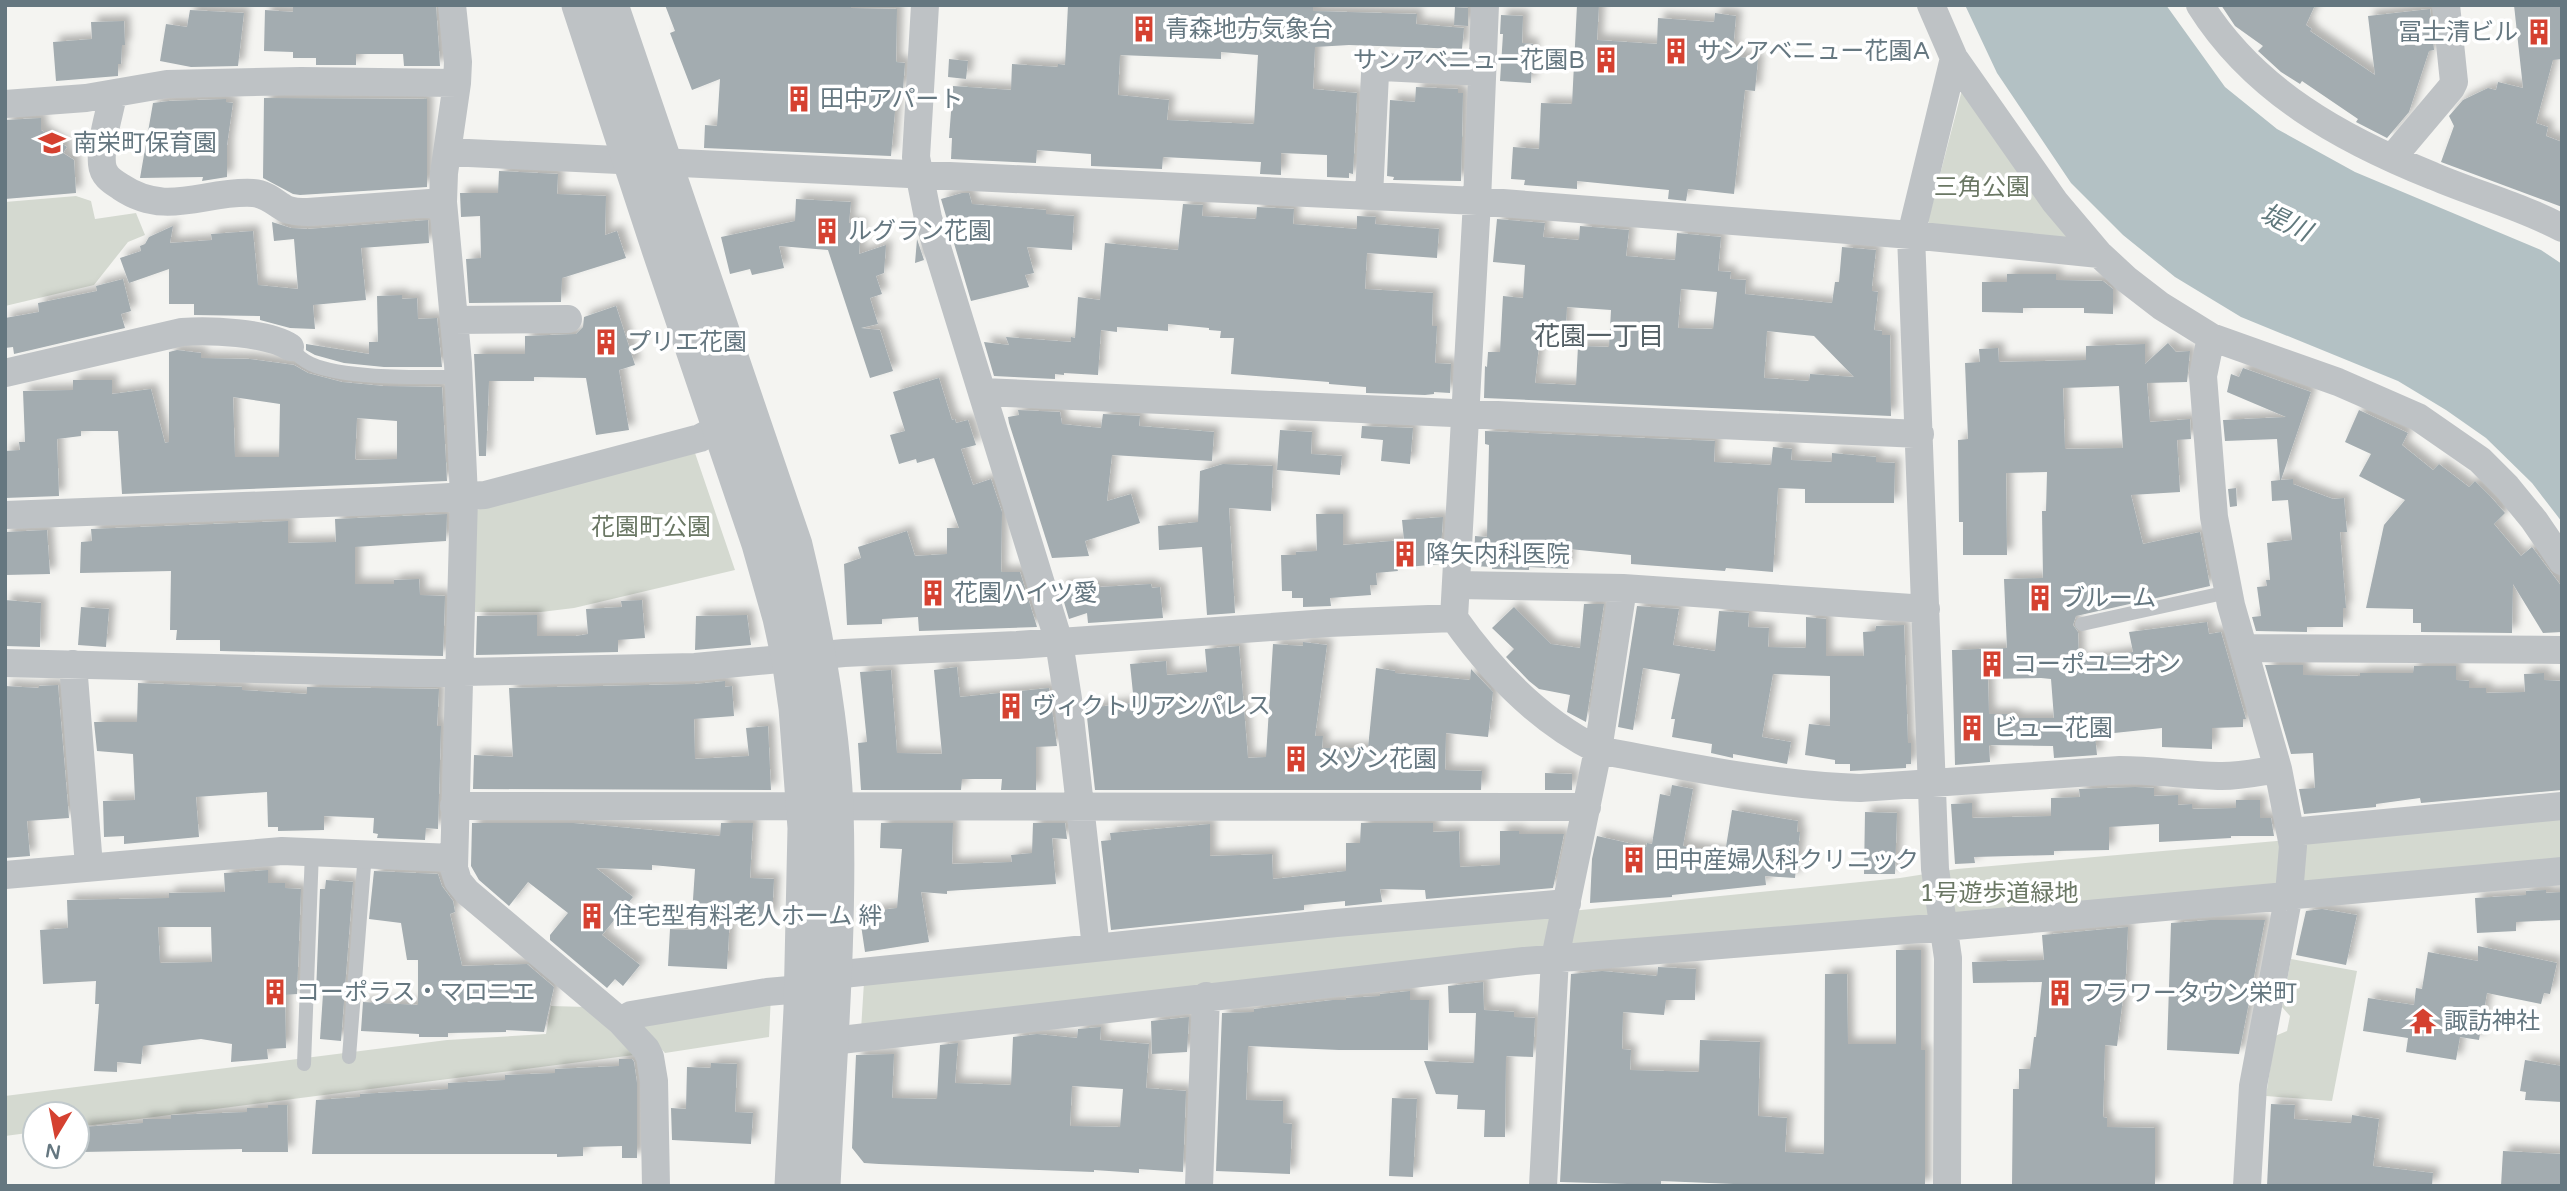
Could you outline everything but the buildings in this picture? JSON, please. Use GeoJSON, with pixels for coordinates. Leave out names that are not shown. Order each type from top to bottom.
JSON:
{"type":"FeatureCollection","features":[{"type":"Feature","properties":{"kind":"street"},"geometry":{"type":"LineString","coordinates":[[452,5],[458,62],[443,202],[454,320],[464,497],[453,858],[458,881],[467,892],[620,1021],[637,1038],[650,1057],[654,1081],[656,1186]]}},
{"type":"Feature","properties":{"kind":"street"},"geometry":{"type":"LineString","coordinates":[[579,5],[629,160],[735,423]]}},
{"type":"Feature","properties":{"kind":"street"},"geometry":{"type":"LineString","coordinates":[[611,5],[664,161],[735,423],[760,544],[780,618],[804,657],[796,708],[820,807],[833,975],[824,1186]]}},
{"type":"Feature","properties":{"kind":"street"},"geometry":{"type":"LineString","coordinates":[[925,5],[916,157],[918,173],[929,218],[1059,642],[1096,948]]}},
{"type":"Feature","properties":{"kind":"street"},"geometry":{"type":"LineString","coordinates":[[1485,5],[1458,585],[1454,618],[1478,651],[1522,697],[1552,723],[1598,750],[1784,783],[1822,787],[1860,788],[2120,770],[2156,769],[2217,776],[2278,769]]}},
{"type":"Feature","properties":{"kind":"street"},"geometry":{"type":"LineString","coordinates":[[1931,5],[1954,58],[2055,202],[2099,254],[2126,279],[2161,306],[2211,337],[2339,382],[2418,417],[2480,460],[2534,520],[2562,561]]}},
{"type":"Feature","properties":{"kind":"street"},"geometry":{"type":"LineString","coordinates":[[2200,5],[2228,44],[2277,92],[2304,112],[2392,158],[2562,228]]}},
{"type":"Feature","properties":{"kind":"street"},"geometry":{"type":"LineString","coordinates":[[2392,158],[2454,82],[2446,5]]}},
{"type":"Feature","properties":{"kind":"street"},"geometry":{"type":"LineString","coordinates":[[1947,1186],[1948,958],[1935,869],[1912,235],[1954,58]]}},
{"type":"Feature","properties":{"kind":"street"},"geometry":{"type":"LineString","coordinates":[[1369,196],[1375,74],[1382,67],[1482,72]]}},
{"type":"Feature","properties":{"kind":"street"},"geometry":{"type":"LineString","coordinates":[[5,104],[113,94],[167,84],[301,81],[457,83]]}},
{"type":"Feature","properties":{"kind":"street"},"geometry":{"type":"LineString","coordinates":[[113,94],[102,167],[113,182],[138,197],[183,202],[257,193],[288,210],[307,212],[443,202]]}},
{"type":"Feature","properties":{"kind":"street"},"geometry":{"type":"LineString","coordinates":[[448,152],[1477,201],[1912,235],[2099,254]]}},
{"type":"Feature","properties":{"kind":"street"},"geometry":{"type":"LineString","coordinates":[[454,320],[568,319]]}},
{"type":"Feature","properties":{"kind":"street"},"geometry":{"type":"LineString","coordinates":[[5,373],[181,332],[227,332],[282,342],[290,347]]}},
{"type":"Feature","properties":{"kind":"street"},"geometry":{"type":"LineString","coordinates":[[2211,337],[2203,376],[2214,517],[2228,592],[2278,769],[2291,832],[2293,861],[2253,1086],[2247,1186]]}},
{"type":"Feature","properties":{"kind":"street"},"geometry":{"type":"LineString","coordinates":[[983,392],[1920,434]]}},
{"type":"Feature","properties":{"kind":"street"},"geometry":{"type":"LineString","coordinates":[[5,515],[464,497],[510,490],[700,438],[735,423]]}},
{"type":"Feature","properties":{"kind":"street"},"geometry":{"type":"LineString","coordinates":[[1458,585],[1623,588],[1926,609]]}},
{"type":"Feature","properties":{"kind":"street"},"geometry":{"type":"LineString","coordinates":[[1543,1186],[1555,958],[1598,750],[1623,588]]}},
{"type":"Feature","properties":{"kind":"street"},"geometry":{"type":"LineString","coordinates":[[5,663],[460,673],[695,667],[804,657],[1328,623],[1454,618]]}},
{"type":"Feature","properties":{"kind":"street"},"geometry":{"type":"LineString","coordinates":[[2244,648],[2562,650]]}},
{"type":"Feature","properties":{"kind":"street"},"geometry":{"type":"LineString","coordinates":[[73,664],[89,866]]}},
{"type":"Feature","properties":{"kind":"street"},"geometry":{"type":"LineString","coordinates":[[454,806],[1587,807]]}},
{"type":"Feature","properties":{"kind":"street"},"geometry":{"type":"LineString","coordinates":[[2291,832],[2562,806]]}},
{"type":"Feature","properties":{"kind":"street"},"geometry":{"type":"LineString","coordinates":[[792,1186],[801,989],[820,807]]}},
{"type":"Feature","properties":{"kind":"street"},"geometry":{"type":"LineString","coordinates":[[5,875],[282,851],[453,858]]}},
{"type":"Feature","properties":{"kind":"street"},"geometry":{"type":"LineString","coordinates":[[832,1041],[1555,958],[2562,871]]}},
{"type":"Feature","properties":{"kind":"street"},"geometry":{"type":"LineString","coordinates":[[833,975],[1567,903]]}},
{"type":"Feature","properties":{"kind":"street"},"geometry":{"type":"LineString","coordinates":[[620,1021],[631,1015],[767,992],[801,989]]}},
{"type":"Feature","properties":{"kind":"street"},"geometry":{"type":"LineString","coordinates":[[1199,1186],[1206,996]]}},
{"type":"Feature","properties":{"kind":"lane"},"geometry":{"type":"LineString","coordinates":[[290,347],[301,358],[323,369],[366,374],[458,377]]}},
{"type":"Feature","properties":{"kind":"lane"},"geometry":{"type":"LineString","coordinates":[[2082,624],[2228,592]]}},
{"type":"Feature","properties":{"kind":"lane"},"geometry":{"type":"LineString","coordinates":[[304,1064],[312,851]]}},
{"type":"Feature","properties":{"kind":"lane"},"geometry":{"type":"LineString","coordinates":[[349,1057],[365,853]]}},
{"type":"Feature","properties":{"kind":"green space","name":"三角公園"},"geometry":{"type":"Polygon","coordinates":[[[1963,86],[2070,238],[1930,225],[1928,221],[1963,86]]]}},
{"type":"Feature","properties":{"kind":"green space"},"geometry":{"type":"Polygon","coordinates":[[[76,196],[91,201],[95,219],[136,213],[145,235],[128,242],[94,285],[5,306],[5,202],[76,196]]]}},
{"type":"Feature","properties":{"kind":"green space","name":"花園町公園"},"geometry":{"type":"Polygon","coordinates":[[[695,453],[735,570],[574,608],[541,612],[471,612],[476,510],[695,453]]]}},
{"type":"Feature","properties":{"kind":"green space","name":"1号遊歩道緑地"},"geometry":{"type":"Polygon","coordinates":[[[2562,812],[2562,867],[861,1030],[864,982],[1900,878],[1957,869],[2312,838],[2562,812]]]}},
{"type":"Feature","properties":{"kind":"green space"},"geometry":{"type":"Polygon","coordinates":[[[2291,959],[2357,971],[2332,1101],[2266,1096],[2275,1036],[2287,1031],[2290,1016],[2282,1007],[2291,959]]]}},
{"type":"Feature","properties":{"kind":"green space"},"geometry":{"type":"Polygon","coordinates":[[[771,995],[769,1037],[665,1053],[636,1022],[771,995]]]}},
{"type":"Feature","properties":{"kind":"green space"},"geometry":{"type":"Polygon","coordinates":[[[551,1006],[587,1007],[634,1055],[91,1125],[91,1100],[21,1100],[21,1134],[5,1136],[5,1096],[447,1040],[546,1034],[551,1006]]]}},
{"type":"Feature","properties":{"kind":"water","name":"堤川"},"geometry":{"type":"Polygon","coordinates":[[[1965,5],[2166,5],[2225,87],[2277,129],[2355,172],[2541,250],[2562,264],[2562,522],[2532,483],[2486,438],[2446,410],[2398,381],[2241,317],[2175,277],[2123,235],[2071,183],[1997,73],[1965,5]]]}},
{"type":"Feature","properties":{"kind":"place","name":"青森地方気象台"},"geometry":{"type":"Point","coordinates":[1144,29]}},
{"type":"Feature","properties":{"kind":"place","name":"冨士清ビル"},"geometry":{"type":"Point","coordinates":[2539,32]}},
{"type":"Feature","properties":{"kind":"place","name":"サンアベニュー花園A"},"geometry":{"type":"Point","coordinates":[1676,51]}},
{"type":"Feature","properties":{"kind":"place","name":"サンアベニュー花園B"},"geometry":{"type":"Point","coordinates":[1606,60]}},
{"type":"Feature","properties":{"kind":"place","name":"田中アパート"},"geometry":{"type":"Point","coordinates":[799,99]}},
{"type":"Feature","properties":{"kind":"place","name":"南栄町保育園"},"geometry":{"type":"Point","coordinates":[52,143]}},
{"type":"Feature","properties":{"kind":"place","name":"ルグラン花園"},"geometry":{"type":"Point","coordinates":[827,231]}},
{"type":"Feature","properties":{"kind":"place","name":"プリエ花園"},"geometry":{"type":"Point","coordinates":[606,342]}},
{"type":"Feature","properties":{"kind":"place","name":"降矢内科医院"},"geometry":{"type":"Point","coordinates":[1405,554]}},
{"type":"Feature","properties":{"kind":"place","name":"花園ハイツ愛"},"geometry":{"type":"Point","coordinates":[933,593]}},
{"type":"Feature","properties":{"kind":"place","name":"ブルーム"},"geometry":{"type":"Point","coordinates":[2040,598]}},
{"type":"Feature","properties":{"kind":"place","name":"コーポユニオン"},"geometry":{"type":"Point","coordinates":[1992,664]}},
{"type":"Feature","properties":{"kind":"place","name":"ヴィクトリアンパレス"},"geometry":{"type":"Point","coordinates":[1011,706]}},
{"type":"Feature","properties":{"kind":"place","name":"ビュー花園"},"geometry":{"type":"Point","coordinates":[1972,728]}},
{"type":"Feature","properties":{"kind":"place","name":"メゾン花園"},"geometry":{"type":"Point","coordinates":[1296,759]}},
{"type":"Feature","properties":{"kind":"place","name":"田中産婦人科クリニック"},"geometry":{"type":"Point","coordinates":[1634,860]}},
{"type":"Feature","properties":{"kind":"place","name":"住宅型有料老人ホーム 絆"},"geometry":{"type":"Point","coordinates":[592,916]}},
{"type":"Feature","properties":{"kind":"place","name":"コーポラス・マロニエ"},"geometry":{"type":"Point","coordinates":[275,992]}},
{"type":"Feature","properties":{"kind":"place","name":"フラワータウン栄町"},"geometry":{"type":"Point","coordinates":[2060,993]}},
{"type":"Feature","properties":{"kind":"place","name":"諏訪神社"},"geometry":{"type":"Point","coordinates":[2423,1021]}},
{"type":"Feature","properties":{"kind":"district","name":"花園一丁目"},"geometry":{"type":"Point","coordinates":[1599,336]}}]}
